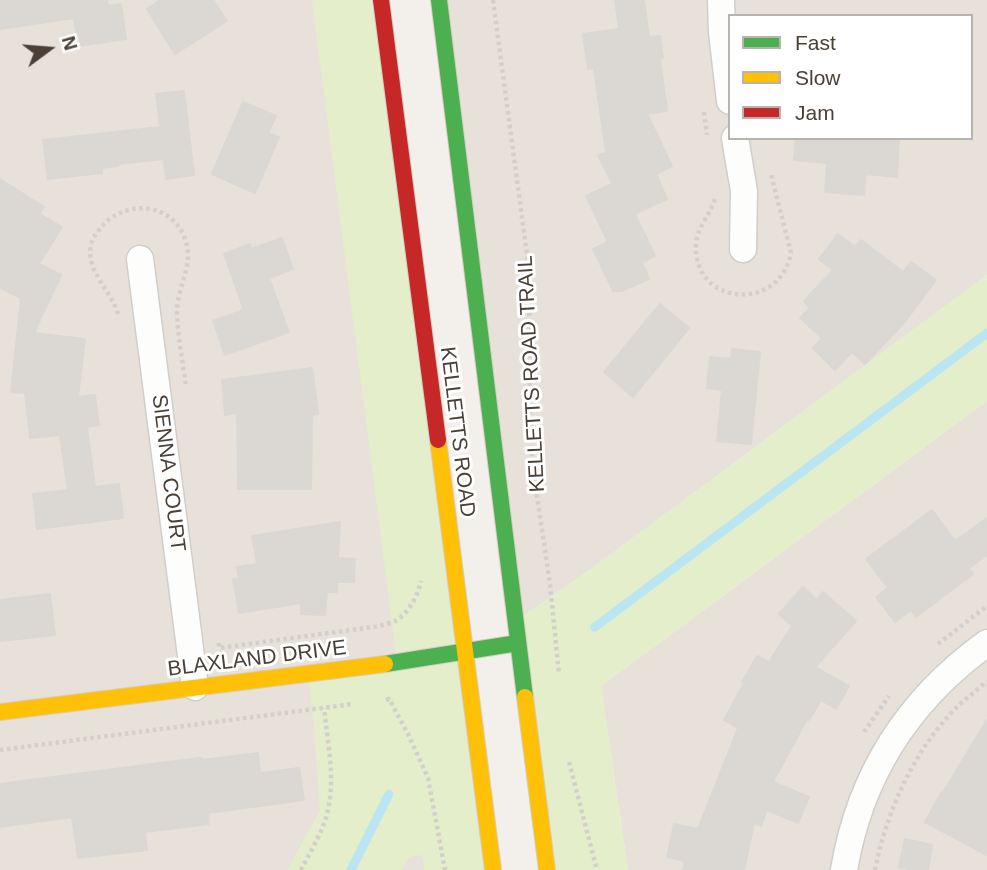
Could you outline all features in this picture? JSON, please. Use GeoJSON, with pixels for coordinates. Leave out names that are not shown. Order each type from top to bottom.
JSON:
{"type":"FeatureCollection","features":[{"type":"Feature","properties":{"kind":"main road","name":"KELLETTS ROAD"},"geometry":{"type":"LineString","coordinates":[[381,0],[493,870]]}},
{"type":"Feature","properties":{"kind":"main road","name":"KELLETTS ROAD"},"geometry":{"type":"LineString","coordinates":[[439,0],[547,870]]}},
{"type":"Feature","properties":{"kind":"main road","name":"BLAXLAND DRIVE"},"geometry":{"type":"LineString","coordinates":[[0,712],[384,664],[519,643]]}},
{"type":"Feature","properties":{"kind":"street"},"geometry":{"type":"LineString","coordinates":[[722,0],[722,32],[728,84]]}},
{"type":"Feature","properties":{"kind":"street"},"geometry":{"type":"LineString","coordinates":[[735,140],[744,191],[743,249]]}},
{"type":"Feature","properties":{"kind":"street","name":"SIENNA COURT"},"geometry":{"type":"LineString","coordinates":[[140,259],[195,687]]}},
{"type":"Feature","properties":{"kind":"street"},"geometry":{"type":"LineString","coordinates":[[844,870],[860,805],[886,751],[901,727],[940,681],[987,643]]}},
{"type":"Feature","properties":{"kind":"path","name":"KELLETTS ROAD TRAIL"},"geometry":{"type":"LineString","coordinates":[[493,0],[529,270],[532,462],[550,584],[559,679]]}},
{"type":"Feature","properties":{"kind":"path"},"geometry":{"type":"LineString","coordinates":[[219,648],[380,626]]}},
{"type":"Feature","properties":{"kind":"path"},"geometry":{"type":"LineString","coordinates":[[875,870],[895,802],[911,771],[932,738],[958,707],[987,681]]}},
{"type":"Feature","properties":{"kind":"path"},"geometry":{"type":"LineString","coordinates":[[388,699],[428,778],[445,870]]}},
{"type":"Feature","properties":{"kind":"path"},"geometry":{"type":"LineString","coordinates":[[0,750],[324,708],[330,758],[329,798],[317,840],[301,870]]}},
{"type":"Feature","properties":{"kind":"path"},"geometry":{"type":"LineString","coordinates":[[569,760],[597,870]]}},
{"type":"Feature","properties":{"kind":"shaded area"},"geometry":{"type":"Polygon","coordinates":[[[0,0],[325,0],[425,870],[0,870],[0,0]]]}},
{"type":"Feature","properties":{"kind":"shaded area"},"geometry":{"type":"Polygon","coordinates":[[[440,0],[987,0],[987,275],[591,569],[516,621],[440,0]]]}},
{"type":"Feature","properties":{"kind":"shaded area"},"geometry":{"type":"Polygon","coordinates":[[[987,401],[987,870],[628,870],[601,686],[987,401]]]}},
{"type":"Feature","properties":{"kind":"green space"},"geometry":{"type":"Polygon","coordinates":[[[312,0],[381,0],[493,870],[425,870],[422,855],[409,857],[402,870],[287,870],[320,811],[308,674],[397,662],[312,0]]]}},
{"type":"Feature","properties":{"kind":"green space"},"geometry":{"type":"Polygon","coordinates":[[[987,275],[987,401],[601,686],[628,870],[547,870],[516,621],[591,569],[987,275]]]}},
{"type":"Feature","properties":{"kind":"building"},"geometry":{"type":"Polygon","coordinates":[[[0,0],[107,0],[108,6],[121,4],[126,39],[78,46],[74,18],[0,29],[0,0]]]}},
{"type":"Feature","properties":{"kind":"building"},"geometry":{"type":"Polygon","coordinates":[[[161,0],[213,0],[227,21],[175,54],[147,9],[161,0]]]}},
{"type":"Feature","properties":{"kind":"building"},"geometry":{"type":"Polygon","coordinates":[[[615,0],[644,0],[649,37],[660,36],[663,58],[660,59],[667,111],[647,114],[672,166],[656,174],[667,199],[635,214],[655,256],[642,262],[649,279],[621,291],[613,291],[593,249],[608,242],[586,196],[612,184],[598,155],[606,153],[594,68],[588,69],[583,34],[619,29],[615,0]]]}},
{"type":"Feature","properties":{"kind":"building"},"geometry":{"type":"Polygon","coordinates":[[[184,91],[194,175],[166,179],[164,159],[118,164],[102,168],[102,173],[48,179],[43,140],[160,127],[156,94],[184,91]]]}},
{"type":"Feature","properties":{"kind":"building"},"geometry":{"type":"Polygon","coordinates":[[[243,102],[276,116],[268,133],[279,137],[255,193],[212,174],[243,102]]]}},
{"type":"Feature","properties":{"kind":"building"},"geometry":{"type":"Polygon","coordinates":[[[796,140],[899,140],[897,177],[866,174],[864,195],[825,192],[827,163],[794,160],[796,140]]]}},
{"type":"Feature","properties":{"kind":"building"},"geometry":{"type":"Polygon","coordinates":[[[0,179],[44,207],[40,214],[62,227],[39,264],[61,275],[34,333],[85,339],[78,397],[95,395],[99,425],[87,427],[95,487],[119,484],[123,518],[37,529],[33,494],[68,490],[60,435],[30,438],[25,393],[11,392],[21,298],[0,288],[0,179]]]}},
{"type":"Feature","properties":{"kind":"building"},"geometry":{"type":"Polygon","coordinates":[[[838,234],[855,247],[861,240],[903,272],[911,262],[936,280],[904,323],[865,364],[852,352],[835,370],[813,348],[822,338],[800,318],[810,308],[804,301],[833,270],[819,259],[838,234]]]}},
{"type":"Feature","properties":{"kind":"building"},"geometry":{"type":"Polygon","coordinates":[[[282,238],[293,269],[269,278],[289,332],[225,355],[213,321],[244,310],[224,254],[250,244],[251,249],[282,238]]]}},
{"type":"Feature","properties":{"kind":"building"},"geometry":{"type":"Polygon","coordinates":[[[660,304],[689,328],[633,397],[604,372],[660,304]]]}},
{"type":"Feature","properties":{"kind":"building"},"geometry":{"type":"Polygon","coordinates":[[[732,349],[760,352],[751,444],[717,441],[722,390],[707,388],[710,357],[731,359],[732,349]]]}},
{"type":"Feature","properties":{"kind":"building"},"geometry":{"type":"Polygon","coordinates":[[[312,368],[318,414],[312,415],[311,489],[238,489],[237,413],[225,415],[222,380],[312,368]]]}},
{"type":"Feature","properties":{"kind":"building"},"geometry":{"type":"Polygon","coordinates":[[[932,510],[955,541],[987,518],[987,555],[969,568],[973,574],[916,617],[911,610],[895,622],[876,597],[888,588],[866,559],[932,510]]]}},
{"type":"Feature","properties":{"kind":"building"},"geometry":{"type":"Polygon","coordinates":[[[340,522],[338,558],[355,559],[354,582],[337,582],[337,592],[327,592],[325,615],[301,614],[301,603],[239,613],[233,579],[239,579],[237,567],[257,564],[252,536],[340,522]]]}},
{"type":"Feature","properties":{"kind":"building"},"geometry":{"type":"Polygon","coordinates":[[[803,587],[817,600],[823,592],[856,621],[815,667],[849,686],[836,709],[821,700],[809,720],[807,719],[773,782],[809,797],[798,823],[767,810],[761,826],[754,823],[744,870],[683,870],[685,861],[667,857],[674,824],[698,829],[738,728],[724,720],[757,656],[769,662],[792,626],[779,614],[803,587]]]}},
{"type":"Feature","properties":{"kind":"building"},"geometry":{"type":"Polygon","coordinates":[[[50,594],[55,635],[0,641],[0,600],[50,594]]]}},
{"type":"Feature","properties":{"kind":"building"},"geometry":{"type":"Polygon","coordinates":[[[987,720],[987,855],[925,822],[987,720]]]}},
{"type":"Feature","properties":{"kind":"building"},"geometry":{"type":"Polygon","coordinates":[[[258,753],[260,773],[299,768],[304,800],[208,813],[209,824],[145,832],[147,850],[78,858],[72,817],[0,827],[0,784],[258,753]]]}},
{"type":"Feature","properties":{"kind":"building"},"geometry":{"type":"Polygon","coordinates":[[[905,839],[932,845],[928,870],[899,867],[905,839]]]}},
{"type":"Feature","properties":{"kind":"waterway"},"geometry":{"type":"LineString","coordinates":[[595,627],[987,333]]}},
{"type":"Feature","properties":{"kind":"waterway"},"geometry":{"type":"LineString","coordinates":[[351,870],[389,794]]}},
{"type":"Feature","properties":{"kind":"traffic: fast"},"geometry":{"type":"LineString","coordinates":[[439,0],[525,697]]}},
{"type":"Feature","properties":{"kind":"traffic: fast"},"geometry":{"type":"LineString","coordinates":[[385,664],[518,643]]}},
{"type":"Feature","properties":{"kind":"traffic: slow"},"geometry":{"type":"LineString","coordinates":[[438,440],[493,870]]}},
{"type":"Feature","properties":{"kind":"traffic: slow"},"geometry":{"type":"LineString","coordinates":[[0,712],[385,664]]}},
{"type":"Feature","properties":{"kind":"traffic: slow"},"geometry":{"type":"LineString","coordinates":[[525,697],[547,870]]}},
{"type":"Feature","properties":{"kind":"traffic: jam"},"geometry":{"type":"LineString","coordinates":[[381,0],[438,440]]}}]}
